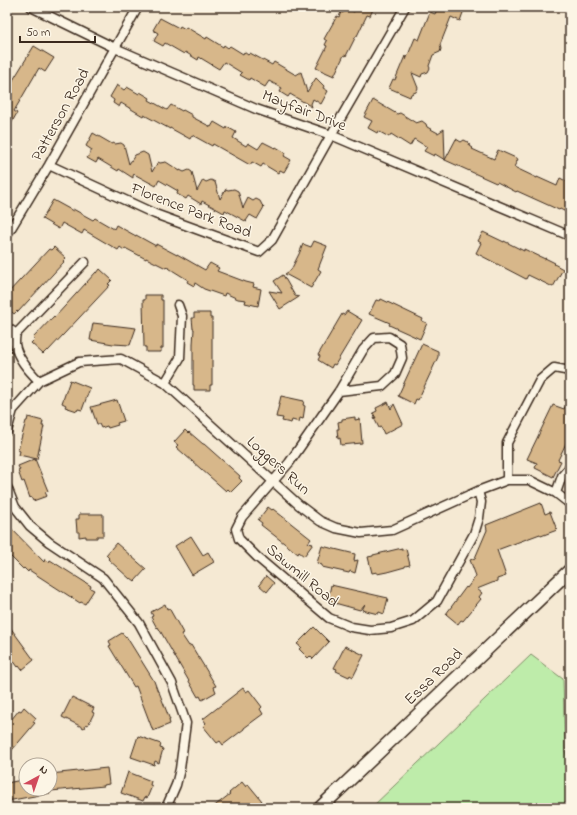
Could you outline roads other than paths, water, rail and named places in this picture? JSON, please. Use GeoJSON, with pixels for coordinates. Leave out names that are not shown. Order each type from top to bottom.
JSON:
{"type":"FeatureCollection","features":[{"type":"Feature","properties":{"kind":"main road","name":"Essa Road"},"geometry":{"type":"LineString","coordinates":[[320,808],[570,570]]}},
{"type":"Feature","properties":{"kind":"street","name":"Mayfair Drive"},"geometry":{"type":"LineString","coordinates":[[31,7],[115,48],[256,109],[331,136],[570,236]]}},
{"type":"Feature","properties":{"kind":"street","name":"Patterson Road"},"geometry":{"type":"LineString","coordinates":[[7,235],[49,165],[138,7]]}},
{"type":"Feature","properties":{"kind":"street","name":"Florence Park Road"},"geometry":{"type":"LineString","coordinates":[[49,165],[155,214],[259,252],[272,240],[405,7]]}},
{"type":"Feature","properties":{"kind":"street"},"geometry":{"type":"LineString","coordinates":[[39,381],[28,370],[20,357],[15,345],[16,334],[85,262]]}},
{"type":"Feature","properties":{"kind":"street"},"geometry":{"type":"LineString","coordinates":[[166,384],[180,358],[182,316],[178,305]]}},
{"type":"Feature","properties":{"kind":"street"},"geometry":{"type":"LineString","coordinates":[[7,327],[16,334]]}},
{"type":"Feature","properties":{"kind":"street","name":"Sawmill Road"},"geometry":{"type":"LineString","coordinates":[[339,391],[382,386],[395,374],[402,358],[400,344],[389,337],[374,338],[363,350],[339,391],[289,463],[242,517],[236,529],[238,539],[329,618],[351,627],[370,630],[391,628],[413,620],[438,601],[474,534],[479,518],[480,502],[478,491]]}},
{"type":"Feature","properties":{"kind":"street","name":"Loggers Run"},"geometry":{"type":"LineString","coordinates":[[7,431],[13,410],[39,381],[79,362],[121,359],[166,384],[299,505],[320,521],[336,528],[361,533],[392,530],[478,491],[507,480],[529,480],[556,493],[570,504]]}},
{"type":"Feature","properties":{"kind":"street"},"geometry":{"type":"LineString","coordinates":[[507,480],[507,443],[540,380],[554,368],[570,371]]}},
{"type":"Feature","properties":{"kind":"street"},"geometry":{"type":"LineString","coordinates":[[556,493],[562,476],[570,467]]}},
{"type":"Feature","properties":{"kind":"street"},"geometry":{"type":"LineString","coordinates":[[7,487],[15,507],[30,526],[49,542],[103,578],[139,623],[172,683],[186,723],[180,769],[176,785],[166,808]]}}]}
